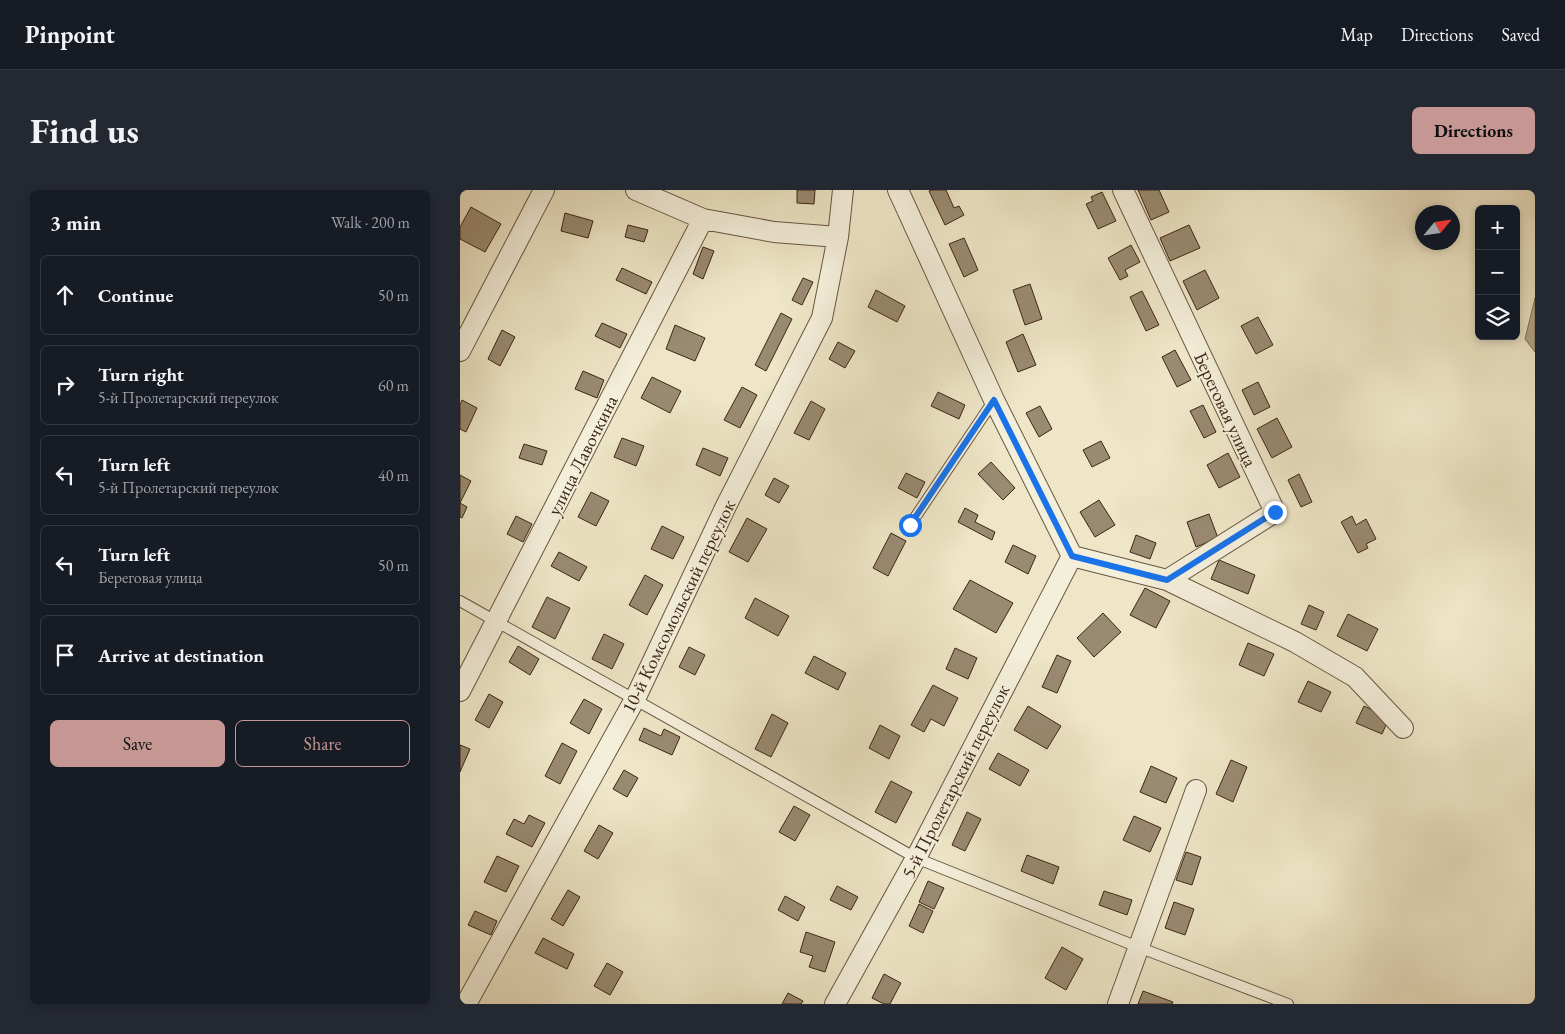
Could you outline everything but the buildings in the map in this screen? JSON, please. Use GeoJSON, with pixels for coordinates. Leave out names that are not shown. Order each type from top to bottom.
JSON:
{"type":"FeatureCollection","features":[{"type":"Feature","properties":{"kind":"street"},"geometry":{"type":"LineString","coordinates":[[460,351],[544,190]]}},
{"type":"Feature","properties":{"kind":"street"},"geometry":{"type":"LineString","coordinates":[[636,190],[703,219],[774,232],[838,237]]}},
{"type":"Feature","properties":{"kind":"street","name":"10-й Комсомольский переулок"},"geometry":{"type":"LineString","coordinates":[[466,1004],[635,699],[726,506],[822,318],[838,237],[843,190]]}},
{"type":"Feature","properties":{"kind":"street"},"geometry":{"type":"LineString","coordinates":[[898,190],[994,400],[1072,556],[1167,580],[1295,642],[1355,677],[1402,728]]}},
{"type":"Feature","properties":{"kind":"street","name":"Береговая улица"},"geometry":{"type":"LineString","coordinates":[[1123,190],[1275,512],[1167,580]]}},
{"type":"Feature","properties":{"kind":"street","name":"улица Лавочкина"},"geometry":{"type":"LineString","coordinates":[[460,691],[703,219]]}},
{"type":"Feature","properties":{"kind":"street","name":"5-й Пролетарский переулок"},"geometry":{"type":"LineString","coordinates":[[835,1004],[916,858],[1072,556]]}},
{"type":"Feature","properties":{"kind":"street"},"geometry":{"type":"LineString","coordinates":[[1118,1004],[1196,790]]}},
{"type":"Feature","properties":{"kind":"lane"},"geometry":{"type":"LineString","coordinates":[[910,525],[994,400]]}},
{"type":"Feature","properties":{"kind":"lane"},"geometry":{"type":"LineString","coordinates":[[460,601],[916,858],[1138,947],[1288,1004]]}},
{"type":"Feature","properties":{"kind":"shaded area"},"geometry":{"type":"Polygon","coordinates":[[[1535,298],[1535,352],[1525,339],[1535,298]]]}},
{"type":"Feature","properties":{"kind":"route"},"geometry":{"type":"LineString","coordinates":[[910,525],[994,400],[1072,556],[1167,580],[1275,512]]}}]}
